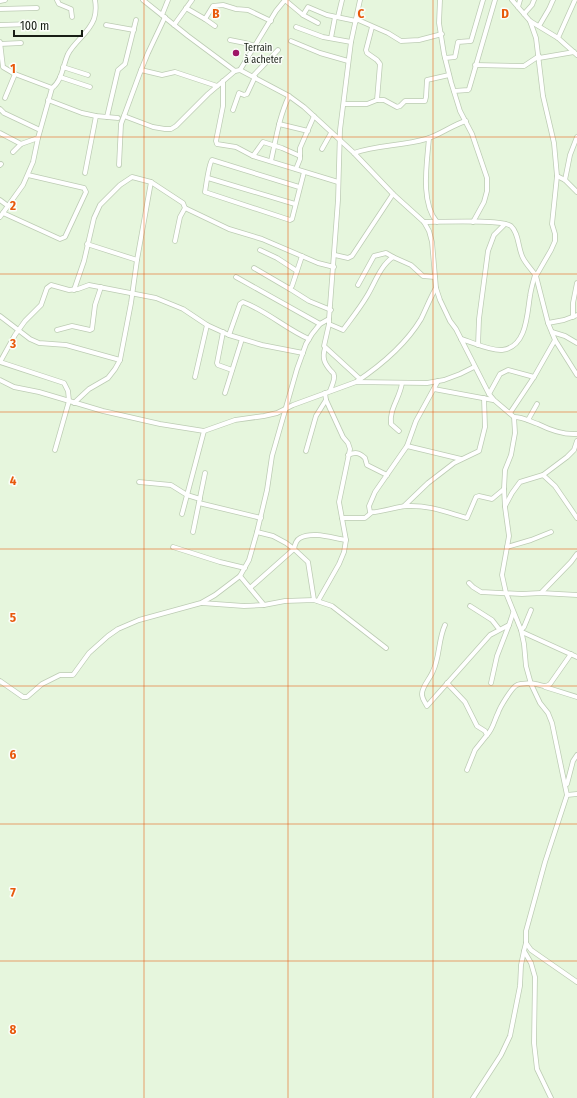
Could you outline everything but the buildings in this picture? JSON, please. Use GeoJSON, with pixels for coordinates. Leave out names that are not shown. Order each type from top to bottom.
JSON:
{"type":"FeatureCollection","features":[{"type":"Feature","properties":{"kind":"street"},"geometry":{"type":"LineString","coordinates":[[0,0],[5,0]]}},
{"type":"Feature","properties":{"kind":"street"},"geometry":{"type":"LineString","coordinates":[[57,0],[59,4],[71,9],[72,17]]}},
{"type":"Feature","properties":{"kind":"street"},"geometry":{"type":"LineString","coordinates":[[0,217],[17,195],[28,175],[33,162],[52,88],[55,86],[60,77],[73,46],[90,27],[95,13],[96,0]]}},
{"type":"Feature","properties":{"kind":"street"},"geometry":{"type":"LineString","coordinates":[[143,0],[235,71]]}},
{"type":"Feature","properties":{"kind":"street"},"geometry":{"type":"LineString","coordinates":[[118,165],[121,143],[120,132],[124,116],[164,16],[168,0]]}},
{"type":"Feature","properties":{"kind":"street"},"geometry":{"type":"LineString","coordinates":[[174,25],[192,0]]}},
{"type":"Feature","properties":{"kind":"street"},"geometry":{"type":"LineString","coordinates":[[205,20],[216,0]]}},
{"type":"Feature","properties":{"kind":"street"},"geometry":{"type":"LineString","coordinates":[[240,70],[276,11],[285,0],[303,15],[318,23]]}},
{"type":"Feature","properties":{"kind":"street"},"geometry":{"type":"LineString","coordinates":[[331,38],[342,0]]}},
{"type":"Feature","properties":{"kind":"street"},"geometry":{"type":"LineString","coordinates":[[330,391],[334,374],[325,364],[323,355],[330,319],[335,255],[340,141],[348,61],[359,0]]}},
{"type":"Feature","properties":{"kind":"street"},"geometry":{"type":"LineString","coordinates":[[440,0],[439,23],[449,75],[460,111],[466,121],[479,152],[486,178],[487,191],[484,202],[473,222]]}},
{"type":"Feature","properties":{"kind":"street"},"geometry":{"type":"LineString","coordinates":[[445,58],[455,57],[458,42],[471,42],[483,0]]}},
{"type":"Feature","properties":{"kind":"street"},"geometry":{"type":"LineString","coordinates":[[454,91],[468,90],[495,0]]}},
{"type":"Feature","properties":{"kind":"street"},"geometry":{"type":"LineString","coordinates":[[512,0],[530,21],[558,38],[576,54]]}},
{"type":"Feature","properties":{"kind":"street"},"geometry":{"type":"LineString","coordinates":[[518,7],[520,0]]}},
{"type":"Feature","properties":{"kind":"street"},"geometry":{"type":"LineString","coordinates":[[524,14],[532,5],[534,0]]}},
{"type":"Feature","properties":{"kind":"street"},"geometry":{"type":"LineString","coordinates":[[538,26],[547,13],[552,0]]}},
{"type":"Feature","properties":{"kind":"street"},"geometry":{"type":"LineString","coordinates":[[558,38],[575,0]]}},
{"type":"Feature","properties":{"kind":"street"},"geometry":{"type":"LineString","coordinates":[[213,6],[223,5],[236,9],[248,10],[271,21]]}},
{"type":"Feature","properties":{"kind":"street"},"geometry":{"type":"LineString","coordinates":[[303,15],[308,7],[327,15],[356,20],[388,33],[401,41],[419,40],[442,34]]}},
{"type":"Feature","properties":{"kind":"street"},"geometry":{"type":"LineString","coordinates":[[0,9],[37,8]]}},
{"type":"Feature","properties":{"kind":"street"},"geometry":{"type":"LineString","coordinates":[[186,8],[215,26]]}},
{"type":"Feature","properties":{"kind":"street"},"geometry":{"type":"LineString","coordinates":[[107,117],[118,70],[125,64],[136,20]]}},
{"type":"Feature","properties":{"kind":"street"},"geometry":{"type":"LineString","coordinates":[[461,339],[478,345],[502,350],[515,344],[521,336],[527,318],[535,275],[555,241],[555,234],[552,224],[557,176],[554,143],[543,96],[536,38],[530,21]]}},
{"type":"Feature","properties":{"kind":"street"},"geometry":{"type":"LineString","coordinates":[[0,25],[32,24]]}},
{"type":"Feature","properties":{"kind":"street"},"geometry":{"type":"LineString","coordinates":[[106,25],[134,30]]}},
{"type":"Feature","properties":{"kind":"street"},"geometry":{"type":"LineString","coordinates":[[296,27],[323,36],[351,42]]}},
{"type":"Feature","properties":{"kind":"street"},"geometry":{"type":"LineString","coordinates":[[372,27],[366,50],[367,53],[380,64],[377,100]]}},
{"type":"Feature","properties":{"kind":"street"},"geometry":{"type":"LineString","coordinates":[[230,40],[245,42],[255,46]]}},
{"type":"Feature","properties":{"kind":"street"},"geometry":{"type":"LineString","coordinates":[[291,41],[320,53],[348,61]]}},
{"type":"Feature","properties":{"kind":"street"},"geometry":{"type":"LineString","coordinates":[[21,42],[0,43],[3,67],[15,74],[52,88]]}},
{"type":"Feature","properties":{"kind":"street"},"geometry":{"type":"LineString","coordinates":[[233,110],[239,93],[247,94],[254,76],[278,50]]}},
{"type":"Feature","properties":{"kind":"street"},"geometry":{"type":"LineString","coordinates":[[475,65],[524,66],[539,57],[576,54]]}},
{"type":"Feature","properties":{"kind":"street"},"geometry":{"type":"LineString","coordinates":[[63,67],[88,75]]}},
{"type":"Feature","properties":{"kind":"street"},"geometry":{"type":"LineString","coordinates":[[142,70],[162,75],[175,72],[217,86]]}},
{"type":"Feature","properties":{"kind":"street"},"geometry":{"type":"LineString","coordinates":[[124,116],[153,127],[171,129],[176,126],[217,86],[235,71],[240,70],[254,76],[289,96],[304,107],[354,153],[393,194],[424,222],[429,231],[432,242],[436,288],[446,313],[461,339],[474,367],[494,400],[512,415],[562,433],[577,434]]}},
{"type":"Feature","properties":{"kind":"street"},"geometry":{"type":"LineString","coordinates":[[5,98],[15,74]]}},
{"type":"Feature","properties":{"kind":"street"},"geometry":{"type":"LineString","coordinates":[[344,104],[367,104],[377,100],[388,101],[397,107],[405,101],[425,101],[428,80],[449,75]]}},
{"type":"Feature","properties":{"kind":"street"},"geometry":{"type":"LineString","coordinates":[[60,77],[90,87]]}},
{"type":"Feature","properties":{"kind":"street"},"geometry":{"type":"LineString","coordinates":[[223,81],[223,106],[216,141],[217,144],[236,147],[253,156],[338,182]]}},
{"type":"Feature","properties":{"kind":"street"},"geometry":{"type":"LineString","coordinates":[[271,161],[284,105],[289,96]]}},
{"type":"Feature","properties":{"kind":"street"},"geometry":{"type":"LineString","coordinates":[[48,100],[82,113],[118,118]]}},
{"type":"Feature","properties":{"kind":"street"},"geometry":{"type":"LineString","coordinates":[[0,109],[4,113],[40,130]]}},
{"type":"Feature","properties":{"kind":"street"},"geometry":{"type":"LineString","coordinates":[[85,174],[96,116]]}},
{"type":"Feature","properties":{"kind":"street"},"geometry":{"type":"LineString","coordinates":[[296,169],[300,159],[300,148],[314,116]]}},
{"type":"Feature","properties":{"kind":"street"},"geometry":{"type":"LineString","coordinates":[[354,153],[368,148],[409,143],[429,138],[466,121]]}},
{"type":"Feature","properties":{"kind":"street"},"geometry":{"type":"LineString","coordinates":[[279,124],[308,132]]}},
{"type":"Feature","properties":{"kind":"street"},"geometry":{"type":"LineString","coordinates":[[322,149],[331,132]]}},
{"type":"Feature","properties":{"kind":"street"},"geometry":{"type":"LineString","coordinates":[[0,133],[21,144]]}},
{"type":"Feature","properties":{"kind":"street"},"geometry":{"type":"LineString","coordinates":[[565,180],[570,155],[577,137]]}},
{"type":"Feature","properties":{"kind":"street"},"geometry":{"type":"LineString","coordinates":[[13,152],[21,144],[38,138]]}},
{"type":"Feature","properties":{"kind":"street"},"geometry":{"type":"LineString","coordinates":[[429,138],[427,198],[430,212],[437,222]]}},
{"type":"Feature","properties":{"kind":"street"},"geometry":{"type":"LineString","coordinates":[[253,156],[263,142],[300,156]]}},
{"type":"Feature","properties":{"kind":"street"},"geometry":{"type":"LineString","coordinates":[[299,187],[212,160],[209,163],[205,192],[292,219],[304,172]]}},
{"type":"Feature","properties":{"kind":"street"},"geometry":{"type":"LineString","coordinates":[[3,212],[60,239],[65,238],[86,192],[84,188],[28,175]]}},
{"type":"Feature","properties":{"kind":"street"},"geometry":{"type":"LineString","coordinates":[[557,176],[565,180],[577,192]]}},
{"type":"Feature","properties":{"kind":"street"},"geometry":{"type":"LineString","coordinates":[[74,290],[84,261],[94,218],[100,205],[120,185],[132,178],[151,182],[183,204],[185,208],[229,229],[262,239],[318,263],[334,266]]}},
{"type":"Feature","properties":{"kind":"street"},"geometry":{"type":"LineString","coordinates":[[208,178],[295,204]]}},
{"type":"Feature","properties":{"kind":"street"},"geometry":{"type":"LineString","coordinates":[[55,450],[72,402],[89,388],[108,378],[120,360],[151,182]]}},
{"type":"Feature","properties":{"kind":"street"},"geometry":{"type":"LineString","coordinates":[[335,255],[348,258],[352,256],[393,194]]}},
{"type":"Feature","properties":{"kind":"street"},"geometry":{"type":"LineString","coordinates":[[0,200],[8,206]]}},
{"type":"Feature","properties":{"kind":"street"},"geometry":{"type":"LineString","coordinates":[[176,241],[180,217],[185,208]]}},
{"type":"Feature","properties":{"kind":"street"},"geometry":{"type":"LineString","coordinates":[[424,222],[473,222],[506,224],[510,226],[514,231],[523,258],[535,275],[548,323],[555,340],[577,375]]}},
{"type":"Feature","properties":{"kind":"street"},"geometry":{"type":"LineString","coordinates":[[478,345],[479,319],[488,251],[494,235],[506,224]]}},
{"type":"Feature","properties":{"kind":"street"},"geometry":{"type":"LineString","coordinates":[[87,244],[137,260]]}},
{"type":"Feature","properties":{"kind":"street"},"geometry":{"type":"LineString","coordinates":[[260,250],[297,271]]}},
{"type":"Feature","properties":{"kind":"street"},"geometry":{"type":"LineString","coordinates":[[358,285],[374,256],[386,253],[411,265],[423,276],[435,277]]}},
{"type":"Feature","properties":{"kind":"street"},"geometry":{"type":"LineString","coordinates":[[290,289],[302,256]]}},
{"type":"Feature","properties":{"kind":"street"},"geometry":{"type":"LineString","coordinates":[[329,324],[343,330],[364,301],[383,268],[393,257]]}},
{"type":"Feature","properties":{"kind":"street"},"geometry":{"type":"LineString","coordinates":[[254,268],[309,301],[330,310]]}},
{"type":"Feature","properties":{"kind":"street"},"geometry":{"type":"LineString","coordinates":[[236,277],[320,324]]}},
{"type":"Feature","properties":{"kind":"street"},"geometry":{"type":"LineString","coordinates":[[548,323],[575,316],[574,303],[577,283]]}},
{"type":"Feature","properties":{"kind":"street"},"geometry":{"type":"LineString","coordinates":[[72,402],[64,383],[0,362],[18,330],[41,305],[49,286],[53,285],[69,290],[90,285],[156,298],[190,313],[207,325],[229,335],[303,353]]}},
{"type":"Feature","properties":{"kind":"street"},"geometry":{"type":"LineString","coordinates":[[57,330],[72,326],[90,330],[92,329],[95,305],[101,287]]}},
{"type":"Feature","properties":{"kind":"street"},"geometry":{"type":"LineString","coordinates":[[0,380],[14,387],[136,419],[204,430],[235,420],[264,416],[356,382],[380,363],[406,338],[420,319],[436,288]]}},
{"type":"Feature","properties":{"kind":"street"},"geometry":{"type":"LineString","coordinates":[[229,335],[240,304],[243,302],[294,332],[309,339]]}},
{"type":"Feature","properties":{"kind":"street"},"geometry":{"type":"LineString","coordinates":[[0,316],[39,344],[66,345],[120,360]]}},
{"type":"Feature","properties":{"kind":"street"},"geometry":{"type":"LineString","coordinates":[[0,681],[23,697],[27,697],[42,684],[60,675],[73,675],[89,653],[118,629],[139,620],[201,603],[215,595],[240,576],[245,568],[261,518],[272,456],[284,409],[303,353],[309,339],[320,324],[330,319]]}},
{"type":"Feature","properties":{"kind":"street"},"geometry":{"type":"LineString","coordinates":[[195,377],[207,325]]}},
{"type":"Feature","properties":{"kind":"street"},"geometry":{"type":"LineString","coordinates":[[223,332],[217,363],[218,365],[232,370]]}},
{"type":"Feature","properties":{"kind":"street"},"geometry":{"type":"LineString","coordinates":[[552,332],[565,336],[577,343]]}},
{"type":"Feature","properties":{"kind":"street"},"geometry":{"type":"LineString","coordinates":[[226,393],[242,339]]}},
{"type":"Feature","properties":{"kind":"street"},"geometry":{"type":"LineString","coordinates":[[474,1098],[501,1055],[510,1036],[526,943],[526,931],[533,903],[567,795],[552,723],[548,713],[540,703],[531,684],[526,666],[521,631],[513,614],[502,576],[509,536],[504,489],[505,470],[511,455],[515,433],[512,415],[555,340]]}},
{"type":"Feature","properties":{"kind":"street"},"geometry":{"type":"LineString","coordinates":[[325,348],[360,379]]}},
{"type":"Feature","properties":{"kind":"street"},"geometry":{"type":"LineString","coordinates":[[356,382],[427,383],[460,374],[474,367]]}},
{"type":"Feature","properties":{"kind":"street"},"geometry":{"type":"LineString","coordinates":[[489,394],[500,374],[508,370],[534,377]]}},
{"type":"Feature","properties":{"kind":"street"},"geometry":{"type":"LineString","coordinates":[[371,513],[369,509],[371,501],[378,488],[407,446],[416,421],[438,381]]}},
{"type":"Feature","properties":{"kind":"street"},"geometry":{"type":"LineString","coordinates":[[399,431],[390,424],[390,417],[401,392],[402,383]]}},
{"type":"Feature","properties":{"kind":"street"},"geometry":{"type":"LineString","coordinates":[[434,389],[494,400]]}},
{"type":"Feature","properties":{"kind":"street"},"geometry":{"type":"LineString","coordinates":[[316,601],[339,564],[344,552],[346,540],[338,502],[350,449],[326,400],[325,393]]}},
{"type":"Feature","properties":{"kind":"street"},"geometry":{"type":"LineString","coordinates":[[404,506],[428,483],[461,460],[478,452],[480,449],[484,427],[484,398]]}},
{"type":"Feature","properties":{"kind":"street"},"geometry":{"type":"LineString","coordinates":[[306,451],[316,416],[326,400]]}},
{"type":"Feature","properties":{"kind":"street"},"geometry":{"type":"LineString","coordinates":[[528,420],[537,404]]}},
{"type":"Feature","properties":{"kind":"street"},"geometry":{"type":"LineString","coordinates":[[182,514],[204,430]]}},
{"type":"Feature","properties":{"kind":"street"},"geometry":{"type":"LineString","coordinates":[[505,507],[512,493],[520,482],[543,475],[567,457],[574,450],[577,441]]}},
{"type":"Feature","properties":{"kind":"street"},"geometry":{"type":"LineString","coordinates":[[407,446],[461,460]]}},
{"type":"Feature","properties":{"kind":"street"},"geometry":{"type":"LineString","coordinates":[[348,455],[356,452],[360,454],[365,458],[366,465],[387,475]]}},
{"type":"Feature","properties":{"kind":"street"},"geometry":{"type":"LineString","coordinates":[[193,532],[205,473]]}},
{"type":"Feature","properties":{"kind":"street"},"geometry":{"type":"LineString","coordinates":[[543,475],[555,486],[577,518]]}},
{"type":"Feature","properties":{"kind":"street"},"geometry":{"type":"LineString","coordinates":[[139,482],[170,485],[200,501],[261,518]]}},
{"type":"Feature","properties":{"kind":"street"},"geometry":{"type":"LineString","coordinates":[[342,518],[365,518],[371,513],[404,506],[440,509],[467,518],[469,517],[476,497],[479,496],[492,499],[504,489]]}},
{"type":"Feature","properties":{"kind":"street"},"geometry":{"type":"LineString","coordinates":[[257,532],[273,536],[294,549],[308,562],[316,601]]}},
{"type":"Feature","properties":{"kind":"street"},"geometry":{"type":"LineString","coordinates":[[507,547],[532,540],[551,532]]}},
{"type":"Feature","properties":{"kind":"street"},"geometry":{"type":"LineString","coordinates":[[250,588],[294,549],[296,542],[300,538],[314,535],[346,540]]}},
{"type":"Feature","properties":{"kind":"street"},"geometry":{"type":"LineString","coordinates":[[173,547],[220,562],[245,568]]}},
{"type":"Feature","properties":{"kind":"street"},"geometry":{"type":"LineString","coordinates":[[541,593],[577,554]]}},
{"type":"Feature","properties":{"kind":"street"},"geometry":{"type":"LineString","coordinates":[[240,576],[264,605]]}},
{"type":"Feature","properties":{"kind":"street"},"geometry":{"type":"LineString","coordinates":[[469,583],[481,592],[577,595]]}},
{"type":"Feature","properties":{"kind":"street"},"geometry":{"type":"LineString","coordinates":[[201,603],[244,606],[264,605],[274,602],[316,601],[332,606],[386,648]]}},
{"type":"Feature","properties":{"kind":"street"},"geometry":{"type":"LineString","coordinates":[[470,606],[492,620],[499,629]]}},
{"type":"Feature","properties":{"kind":"street"},"geometry":{"type":"LineString","coordinates":[[521,631],[531,610]]}},
{"type":"Feature","properties":{"kind":"street"},"geometry":{"type":"LineString","coordinates":[[491,683],[497,656],[513,614]]}},
{"type":"Feature","properties":{"kind":"street"},"geometry":{"type":"LineString","coordinates":[[445,626],[442,632],[433,672],[423,690],[422,695],[427,706],[490,635],[509,625]]}},
{"type":"Feature","properties":{"kind":"street"},"geometry":{"type":"LineString","coordinates":[[521,631],[577,657]]}},
{"type":"Feature","properties":{"kind":"street"},"geometry":{"type":"LineString","coordinates":[[544,687],[550,684],[571,654]]}},
{"type":"Feature","properties":{"kind":"street"},"geometry":{"type":"LineString","coordinates":[[447,683],[465,702],[477,726],[485,731],[487,735]]}},
{"type":"Feature","properties":{"kind":"street"},"geometry":{"type":"LineString","coordinates":[[467,770],[475,750],[490,731],[498,712],[514,688],[518,685],[531,684],[577,697]]}},
{"type":"Feature","properties":{"kind":"street"},"geometry":{"type":"LineString","coordinates":[[566,788],[570,768],[577,755]]}},
{"type":"Feature","properties":{"kind":"street"},"geometry":{"type":"LineString","coordinates":[[567,795],[577,794]]}},
{"type":"Feature","properties":{"kind":"street"},"geometry":{"type":"LineString","coordinates":[[526,943],[531,950],[577,982]]}},
{"type":"Feature","properties":{"kind":"street"},"geometry":{"type":"LineString","coordinates":[[524,951],[531,963],[535,977],[534,1043],[537,1069],[550,1098]]}},
{"type":"Feature","properties":{"kind":"place","name":"Terrain à acheter"},"geometry":{"type":"Point","coordinates":[236,53]}}]}
